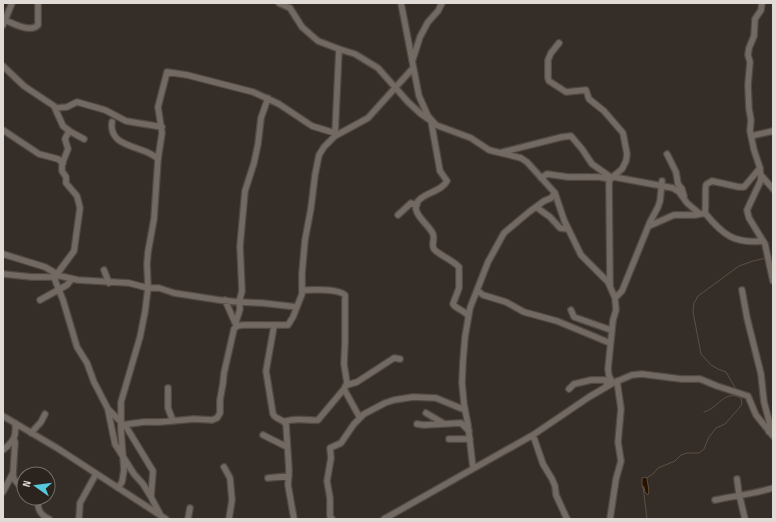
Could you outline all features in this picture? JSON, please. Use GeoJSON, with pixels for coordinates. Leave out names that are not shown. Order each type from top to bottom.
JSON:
{"type":"FeatureCollection","features":[{"type":"Feature","properties":{"kind":"street"},"geometry":{"type":"LineString","coordinates":[[12,3],[4,22],[31,29],[36,28],[38,25],[38,3]]}},
{"type":"Feature","properties":{"kind":"street"},"geometry":{"type":"LineString","coordinates":[[279,3],[290,8],[302,27],[312,37],[339,50],[355,54],[378,68],[421,114],[431,122],[471,138],[489,150],[516,156],[527,162],[555,193],[564,220],[581,255],[608,282],[615,298],[616,310],[611,330],[608,369],[605,380],[607,382],[606,387]]}},
{"type":"Feature","properties":{"kind":"street"},"geometry":{"type":"LineString","coordinates":[[401,3],[419,96],[422,106],[431,122],[440,170],[447,181],[443,185],[420,198],[417,205],[418,214],[433,234],[434,250],[459,267],[459,288],[453,304],[455,307],[464,310],[468,316]]}},
{"type":"Feature","properties":{"kind":"street"},"geometry":{"type":"LineString","coordinates":[[412,61],[420,38],[428,22],[438,11],[442,3]]}},
{"type":"Feature","properties":{"kind":"street"},"geometry":{"type":"LineString","coordinates":[[762,3],[761,10],[755,19],[754,36],[748,55],[750,62],[748,85],[750,131],[760,172],[760,185],[747,210],[762,241],[765,244],[773,281]]}},
{"type":"Feature","properties":{"kind":"street"},"geometry":{"type":"LineString","coordinates":[[559,44],[551,53],[548,60],[549,81],[566,92],[586,90],[589,99],[622,131],[627,157],[622,169],[612,178],[609,183],[610,287]]}},
{"type":"Feature","properties":{"kind":"street"},"geometry":{"type":"LineString","coordinates":[[335,134],[339,50]]}},
{"type":"Feature","properties":{"kind":"street"},"geometry":{"type":"LineString","coordinates":[[3,66],[24,86],[56,108],[62,124],[69,131],[84,139]]}},
{"type":"Feature","properties":{"kind":"street"},"geometry":{"type":"LineString","coordinates":[[236,326],[286,326],[289,324],[297,307],[302,290],[305,240],[318,158],[324,147],[335,134],[368,118],[413,68]]}},
{"type":"Feature","properties":{"kind":"street"},"geometry":{"type":"LineString","coordinates":[[118,488],[123,476],[121,402],[140,337],[145,312],[148,288],[147,264],[154,219],[158,159],[162,139],[162,127],[158,107],[167,72],[209,80],[253,92],[290,110],[312,126],[335,134]]}},
{"type":"Feature","properties":{"kind":"street"},"geometry":{"type":"LineString","coordinates":[[122,424],[194,419],[214,420],[218,417],[224,369],[232,333],[236,326],[240,309],[239,302],[242,291],[240,246],[245,191],[258,144],[261,118],[268,98]]}},
{"type":"Feature","properties":{"kind":"street"},"geometry":{"type":"LineString","coordinates":[[56,108],[67,107],[77,102],[105,110],[129,122],[140,122],[162,127]]}},
{"type":"Feature","properties":{"kind":"street"},"geometry":{"type":"LineString","coordinates":[[112,122],[112,130],[122,143],[148,152],[158,159]]}},
{"type":"Feature","properties":{"kind":"street"},"geometry":{"type":"LineString","coordinates":[[3,130],[39,154],[58,159],[63,163]]}},
{"type":"Feature","properties":{"kind":"street"},"geometry":{"type":"LineString","coordinates":[[56,275],[74,251],[80,208],[77,196],[66,183],[66,177],[62,171],[68,149],[65,139],[69,131]]}},
{"type":"Feature","properties":{"kind":"street"},"geometry":{"type":"LineString","coordinates":[[751,136],[773,131]]}},
{"type":"Feature","properties":{"kind":"street"},"geometry":{"type":"LineString","coordinates":[[500,153],[571,136],[582,149],[589,161],[595,167],[612,178]]}},
{"type":"Feature","properties":{"kind":"street"},"geometry":{"type":"LineString","coordinates":[[667,154],[676,172],[677,183],[682,189],[684,198]]}},
{"type":"Feature","properties":{"kind":"street"},"geometry":{"type":"LineString","coordinates":[[760,172],[773,189]]}},
{"type":"Feature","properties":{"kind":"street"},"geometry":{"type":"LineString","coordinates":[[703,214],[707,205],[706,187],[708,184],[714,181],[744,187],[760,172]]}},
{"type":"Feature","properties":{"kind":"street"},"geometry":{"type":"LineString","coordinates":[[541,178],[547,174],[568,177],[612,178],[661,183],[679,192],[687,203],[703,214],[721,231],[746,242],[762,241]]}},
{"type":"Feature","properties":{"kind":"street"},"geometry":{"type":"LineString","coordinates":[[615,298],[622,291],[660,203],[661,183]]}},
{"type":"Feature","properties":{"kind":"street"},"geometry":{"type":"LineString","coordinates":[[473,468],[462,383],[468,316],[488,262],[504,233],[536,207],[551,198],[555,193]]}},
{"type":"Feature","properties":{"kind":"street"},"geometry":{"type":"LineString","coordinates":[[398,215],[411,203],[417,205]]}},
{"type":"Feature","properties":{"kind":"street"},"geometry":{"type":"LineString","coordinates":[[536,207],[550,217],[560,228],[568,229]]}},
{"type":"Feature","properties":{"kind":"street"},"geometry":{"type":"LineString","coordinates":[[649,226],[674,215],[703,214]]}},
{"type":"Feature","properties":{"kind":"street"},"geometry":{"type":"LineString","coordinates":[[3,254],[45,267],[56,275],[77,347],[87,363],[94,382],[108,409],[135,440],[153,471],[151,497]]}},
{"type":"Feature","properties":{"kind":"street"},"geometry":{"type":"LineString","coordinates":[[104,270],[108,283]]}},
{"type":"Feature","properties":{"kind":"street"},"geometry":{"type":"LineString","coordinates":[[3,274],[32,277],[56,275],[72,279],[108,283],[129,283],[148,288],[159,288],[174,293],[239,302],[297,307]]}},
{"type":"Feature","properties":{"kind":"street"},"geometry":{"type":"LineString","coordinates":[[40,300],[67,285],[72,279]]}},
{"type":"Feature","properties":{"kind":"street"},"geometry":{"type":"LineString","coordinates":[[284,422],[296,419],[318,420],[348,382],[344,364],[345,295],[334,291],[302,290]]}},
{"type":"Feature","properties":{"kind":"street"},"geometry":{"type":"LineString","coordinates":[[477,290],[484,295],[506,302],[524,312],[557,321],[610,344]]}},
{"type":"Feature","properties":{"kind":"street"},"geometry":{"type":"LineString","coordinates":[[742,290],[746,318],[761,374],[764,402],[771,428],[771,434]]}},
{"type":"Feature","properties":{"kind":"street"},"geometry":{"type":"LineString","coordinates":[[225,300],[236,326]]}},
{"type":"Feature","properties":{"kind":"street"},"geometry":{"type":"LineString","coordinates":[[571,310],[574,317],[611,330]]}},
{"type":"Feature","properties":{"kind":"street"},"geometry":{"type":"LineString","coordinates":[[274,326],[266,374],[274,417],[284,422],[286,428],[286,448],[289,476],[288,484],[294,519]]}},
{"type":"Feature","properties":{"kind":"street"},"geometry":{"type":"LineString","coordinates":[[345,387],[357,382],[394,358],[400,359]]}},
{"type":"Feature","properties":{"kind":"street"},"geometry":{"type":"LineString","coordinates":[[608,369],[609,376],[615,382],[621,409],[618,446],[621,461],[616,479],[610,519]]}},
{"type":"Feature","properties":{"kind":"street"},"geometry":{"type":"LineString","coordinates":[[384,519],[422,499],[473,468],[533,435],[606,387],[637,374],[681,379],[700,379],[748,396],[756,415],[771,434]]}},
{"type":"Feature","properties":{"kind":"street"},"geometry":{"type":"LineString","coordinates":[[569,389],[574,384],[589,380],[605,380]]}},
{"type":"Feature","properties":{"kind":"street"},"geometry":{"type":"LineString","coordinates":[[345,387],[360,418]]}},
{"type":"Feature","properties":{"kind":"street"},"geometry":{"type":"LineString","coordinates":[[168,388],[168,408],[172,421]]}},
{"type":"Feature","properties":{"kind":"street"},"geometry":{"type":"LineString","coordinates":[[332,519],[327,481],[331,458],[330,448],[341,443],[360,418],[385,403],[413,397],[436,398],[465,410]]}},
{"type":"Feature","properties":{"kind":"street"},"geometry":{"type":"LineString","coordinates":[[108,409],[114,442],[164,518]]}},
{"type":"Feature","properties":{"kind":"street"},"geometry":{"type":"LineString","coordinates":[[426,413],[443,424]]}},
{"type":"Feature","properties":{"kind":"street"},"geometry":{"type":"LineString","coordinates":[[32,433],[41,422],[45,414]]}},
{"type":"Feature","properties":{"kind":"street"},"geometry":{"type":"LineString","coordinates":[[3,416],[164,518]]}},
{"type":"Feature","properties":{"kind":"street"},"geometry":{"type":"LineString","coordinates":[[15,423],[16,433],[14,439],[13,472],[16,481]]}},
{"type":"Feature","properties":{"kind":"street"},"geometry":{"type":"LineString","coordinates":[[417,424],[461,423],[469,432]]}},
{"type":"Feature","properties":{"kind":"street"},"geometry":{"type":"LineString","coordinates":[[263,435],[286,448]]}},
{"type":"Feature","properties":{"kind":"street"},"geometry":{"type":"LineString","coordinates":[[533,435],[543,464],[552,479],[555,486],[556,495],[567,519]]}},
{"type":"Feature","properties":{"kind":"street"},"geometry":{"type":"LineString","coordinates":[[3,450],[14,439]]}},
{"type":"Feature","properties":{"kind":"street"},"geometry":{"type":"LineString","coordinates":[[449,439],[470,439]]}},
{"type":"Feature","properties":{"kind":"street"},"geometry":{"type":"LineString","coordinates":[[224,467],[230,478],[232,500],[229,519]]}},
{"type":"Feature","properties":{"kind":"street"},"geometry":{"type":"LineString","coordinates":[[3,492],[13,472]]}},
{"type":"Feature","properties":{"kind":"street"},"geometry":{"type":"LineString","coordinates":[[79,519],[80,503],[96,474]]}},
{"type":"Feature","properties":{"kind":"street"},"geometry":{"type":"LineString","coordinates":[[268,478],[289,476]]}},
{"type":"Feature","properties":{"kind":"street"},"geometry":{"type":"LineString","coordinates":[[737,478],[745,519]]}},
{"type":"Feature","properties":{"kind":"street"},"geometry":{"type":"LineString","coordinates":[[715,500],[739,494],[755,493],[773,488]]}},
{"type":"Feature","properties":{"kind":"street"},"geometry":{"type":"LineString","coordinates":[[37,506],[40,511],[49,519]]}},
{"type":"Feature","properties":{"kind":"street"},"geometry":{"type":"LineString","coordinates":[[188,519],[190,508]]}},
{"type":"Feature","properties":{"kind":"shaded area"},"geometry":{"type":"Polygon","coordinates":[[[647,477],[649,490],[648,495],[645,492],[644,487],[642,487],[642,478],[647,477]]]}},
{"type":"Feature","properties":{"kind":"waterway"},"geometry":{"type":"LineString","coordinates":[[736,389],[726,372],[711,365],[701,354],[693,312],[694,303],[698,296],[739,266],[766,258]]}},
{"type":"Feature","properties":{"kind":"waterway"},"geometry":{"type":"LineString","coordinates":[[647,478],[658,468],[675,461],[681,455],[687,453],[699,453],[704,449],[709,437],[716,428],[725,424],[740,407],[742,403],[741,398],[735,396],[726,397],[714,407],[704,412]]}},
{"type":"Feature","properties":{"kind":"waterway"},"geometry":{"type":"LineString","coordinates":[[643,486],[647,519]]}}]}
